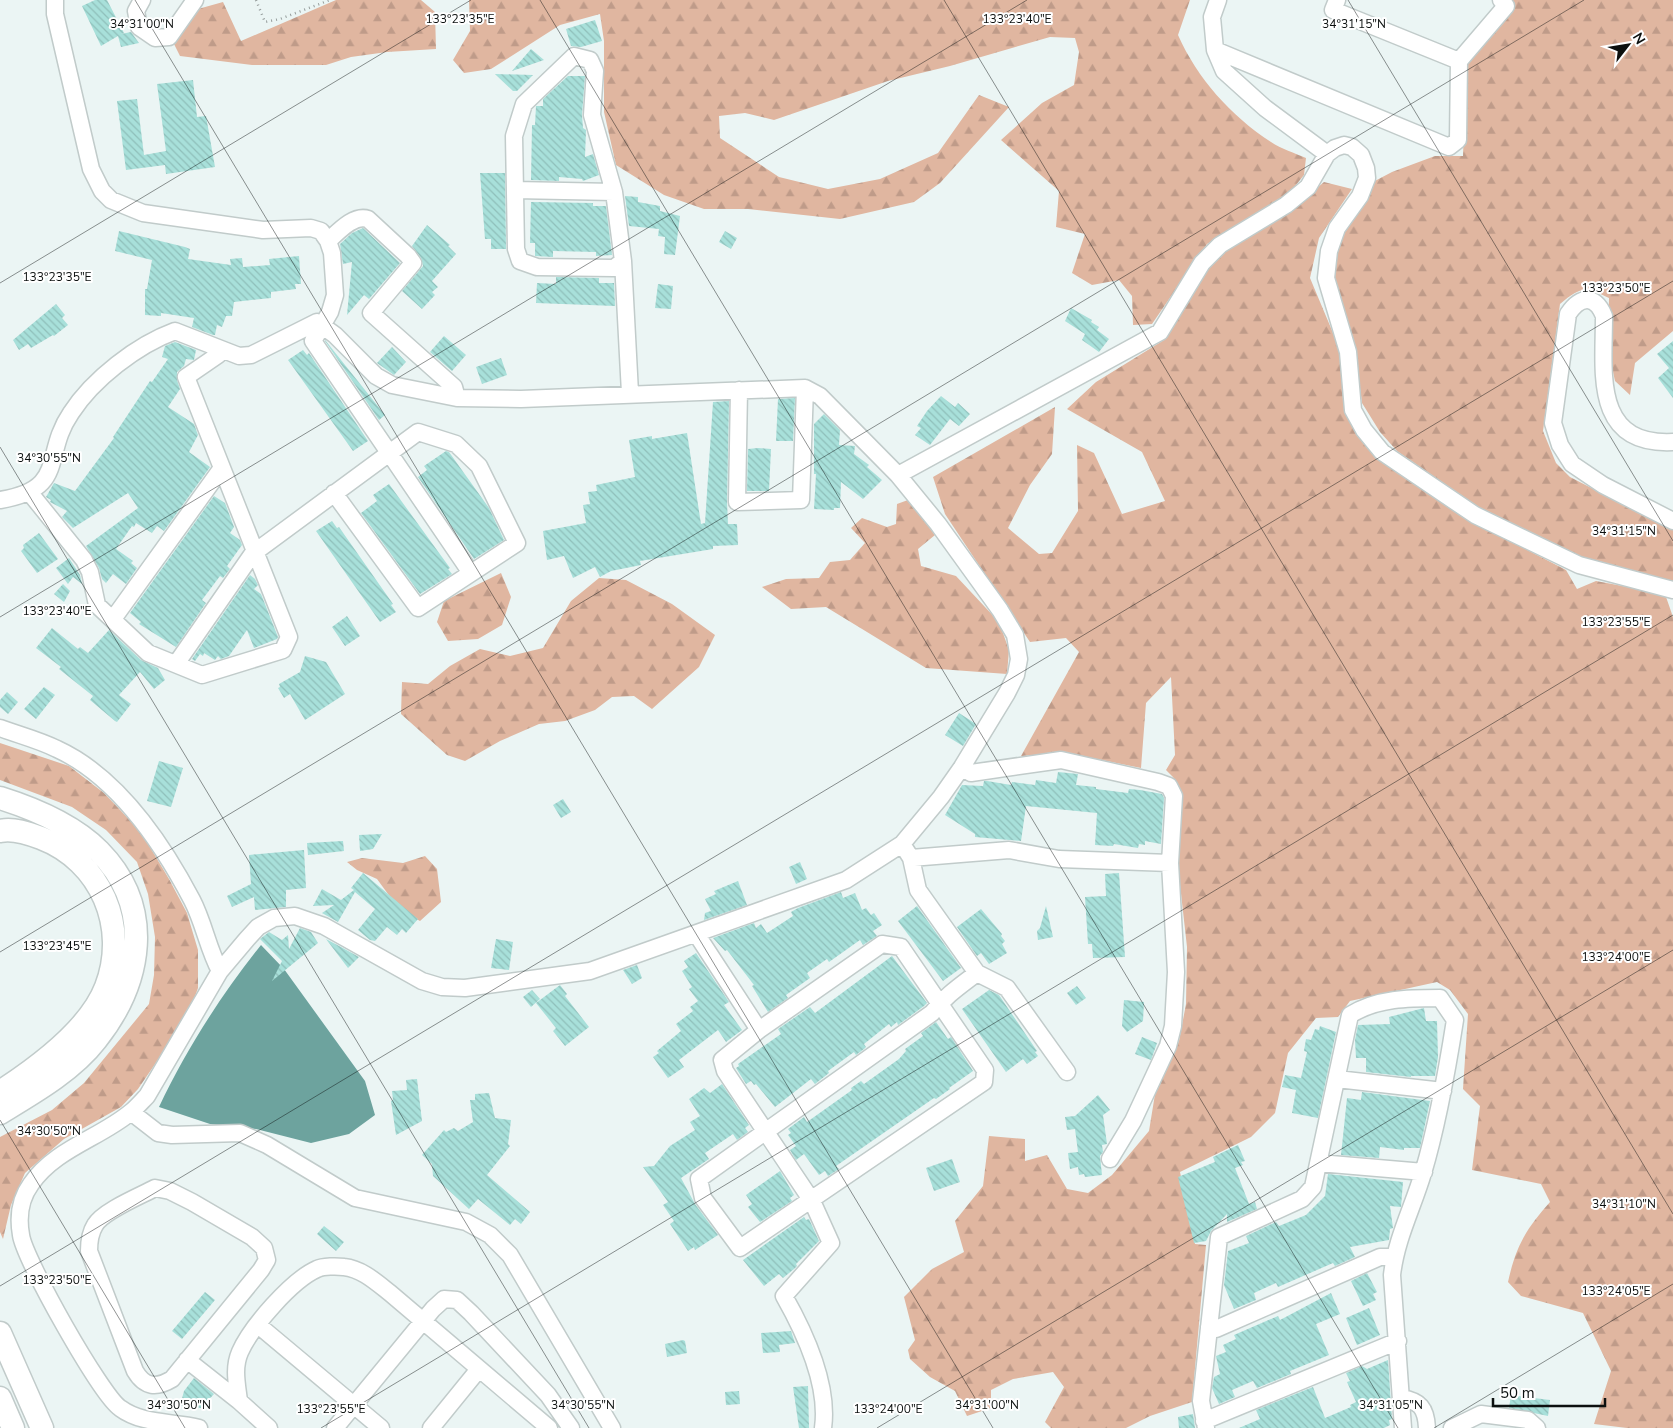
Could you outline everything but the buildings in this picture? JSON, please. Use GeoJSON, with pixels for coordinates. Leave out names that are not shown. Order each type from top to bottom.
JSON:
{"type":"FeatureCollection","features":[{"type":"Feature","properties":{"kind":"highway"},"geometry":{"type":"LineString","coordinates":[[0,798],[45,814],[99,851],[118,876],[130,899],[136,924],[137,952],[131,981],[114,1015],[95,1042],[70,1065],[35,1092],[0,1113]]}},
{"type":"Feature","properties":{"kind":"highway"},"geometry":{"type":"LineString","coordinates":[[0,831],[28,832],[51,842],[72,855],[89,872],[100,890],[110,913],[116,940],[113,966],[108,981],[91,1013],[41,1064],[0,1092]]}},
{"type":"Feature","properties":{"kind":"highway"},"geometry":{"type":"LineString","coordinates":[[0,1333],[42,1428]]}},
{"type":"Feature","properties":{"kind":"highway"},"geometry":{"type":"LineString","coordinates":[[0,1398],[13,1428]]}},
{"type":"Feature","properties":{"kind":"street"},"geometry":{"type":"LineString","coordinates":[[55,0],[55,14],[91,169],[102,191],[111,200],[143,214],[263,230],[311,228],[321,231],[328,241],[335,273],[335,295],[330,312],[313,341],[472,573]]}},
{"type":"Feature","properties":{"kind":"street"},"geometry":{"type":"LineString","coordinates":[[142,0],[136,11],[139,27],[155,38],[169,37],[195,0]]}},
{"type":"Feature","properties":{"kind":"street"},"geometry":{"type":"LineString","coordinates":[[1218,0],[1212,17],[1214,50],[1224,71],[1265,108],[1327,154]]}},
{"type":"Feature","properties":{"kind":"street"},"geometry":{"type":"LineString","coordinates":[[1337,0],[1333,10],[1459,61]]}},
{"type":"Feature","properties":{"kind":"street"},"geometry":{"type":"LineString","coordinates":[[1214,50],[1449,147],[1458,140],[1459,61],[1506,6],[1501,0]]}},
{"type":"Feature","properties":{"kind":"street"},"geometry":{"type":"LineString","coordinates":[[623,261],[614,268],[537,267],[520,261],[516,249],[514,136],[524,104],[574,56],[590,60],[595,71],[592,115],[614,192],[623,261],[630,393]]}},
{"type":"Feature","properties":{"kind":"street"},"geometry":{"type":"LineString","coordinates":[[898,475],[1160,332],[1202,263],[1220,245],[1286,205],[1308,188],[1327,154],[1335,148],[1344,145],[1352,147],[1360,155],[1366,168],[1367,178],[1360,196],[1337,228],[1332,243],[1326,278],[1348,352],[1353,410],[1364,430],[1382,452],[1475,515],[1579,564],[1673,590]]}},
{"type":"Feature","properties":{"kind":"street"},"geometry":{"type":"LineString","coordinates":[[515,190],[614,192]]}},
{"type":"Feature","properties":{"kind":"street"},"geometry":{"type":"LineString","coordinates":[[328,241],[353,220],[363,217],[368,219],[408,256],[413,263],[371,312],[454,387],[458,398]]}},
{"type":"Feature","properties":{"kind":"street"},"geometry":{"type":"LineString","coordinates":[[1673,442],[1658,442],[1620,426],[1610,411],[1604,394],[1604,316],[1600,306],[1594,301],[1585,299],[1575,304],[1568,314],[1553,423],[1560,445],[1572,464],[1603,484],[1673,521]]}},
{"type":"Feature","properties":{"kind":"street"},"geometry":{"type":"LineString","coordinates":[[0,500],[30,493],[40,485],[48,474],[64,425],[71,412],[104,375],[158,337],[175,331],[239,356],[251,355],[263,350],[305,326],[317,322],[323,325],[376,376],[392,385],[458,398],[521,399],[630,393],[805,388],[820,396],[898,475],[938,524],[1000,610],[1015,635],[1018,658],[1016,675],[962,767],[907,851],[918,890],[977,973],[1007,988],[1067,1072]]}},
{"type":"Feature","properties":{"kind":"street"},"geometry":{"type":"LineString","coordinates":[[30,493],[84,560],[90,572],[97,604],[148,652],[202,675],[283,650],[289,637],[186,377],[218,355],[221,349]]}},
{"type":"Feature","properties":{"kind":"street"},"geometry":{"type":"LineString","coordinates":[[739,390],[737,502],[801,500],[805,388]]}},
{"type":"Feature","properties":{"kind":"street"},"geometry":{"type":"LineString","coordinates":[[176,664],[255,552],[418,432],[456,444],[479,466],[517,543],[418,608],[334,494]]}},
{"type":"Feature","properties":{"kind":"street"},"geometry":{"type":"LineString","coordinates":[[113,620],[219,472],[224,472]]}},
{"type":"Feature","properties":{"kind":"street"},"geometry":{"type":"LineString","coordinates":[[0,728],[58,749],[81,763],[136,812],[162,850],[193,902],[220,971]]}},
{"type":"Feature","properties":{"kind":"street"},"geometry":{"type":"LineString","coordinates":[[962,767],[971,773],[1061,760],[1158,782],[1168,786],[1174,796],[1170,863],[1176,972],[1173,1026],[1168,1046],[1133,1120],[1110,1159]]}},
{"type":"Feature","properties":{"kind":"street"},"geometry":{"type":"LineString","coordinates":[[199,1428],[144,1420],[129,1414],[107,1396],[30,1262],[21,1236],[21,1206],[30,1184],[40,1173],[63,1154],[131,1112],[148,1096],[220,971],[258,927],[274,918],[295,916],[324,926],[422,981],[442,987],[464,988],[590,971],[846,880],[907,851],[1010,850],[1059,860],[1170,863]]}},
{"type":"Feature","properties":{"kind":"street"},"geometry":{"type":"LineString","coordinates":[[697,934],[759,1030]]}},
{"type":"Feature","properties":{"kind":"street"},"geometry":{"type":"LineString","coordinates":[[823,1428],[826,1410],[809,1347],[800,1325],[784,1296],[830,1243],[812,1201],[766,1130],[725,1071],[722,1060],[759,1030],[882,944],[901,947],[939,1004],[986,1070],[984,1082],[812,1201],[740,1248],[703,1198],[699,1179],[766,1130],[932,1013],[939,1004],[945,996],[977,973]]}},
{"type":"Feature","properties":{"kind":"street"},"geometry":{"type":"LineString","coordinates":[[1398,1341],[1205,1424],[1201,1401],[1219,1238],[1302,1199],[1313,1187],[1350,1016],[1363,1007],[1401,998],[1440,998],[1455,1020],[1443,1091],[1424,1172],[1394,1257],[1392,1275],[1398,1341],[1403,1428]]}},
{"type":"Feature","properties":{"kind":"street"},"geometry":{"type":"LineString","coordinates":[[1337,1079],[1443,1091]]}},
{"type":"Feature","properties":{"kind":"street"},"geometry":{"type":"LineString","coordinates":[[131,1112],[158,1133],[240,1133],[267,1145],[356,1198],[466,1222],[490,1235],[510,1255],[612,1428]]}},
{"type":"Feature","properties":{"kind":"street"},"geometry":{"type":"LineString","coordinates":[[1319,1164],[1424,1172]]}},
{"type":"Feature","properties":{"kind":"street"},"geometry":{"type":"LineString","coordinates":[[155,1188],[170,1191],[192,1202],[252,1237],[264,1248],[267,1260],[261,1270],[187,1360],[172,1378],[160,1386],[150,1386],[140,1380],[89,1251],[90,1237],[95,1224],[106,1215],[155,1188]]}},
{"type":"Feature","properties":{"kind":"street"},"geometry":{"type":"LineString","coordinates":[[1209,1327],[1216,1329],[1380,1257],[1394,1257]]}},
{"type":"Feature","properties":{"kind":"street"},"geometry":{"type":"LineString","coordinates":[[239,1401],[235,1370],[248,1336],[300,1280],[319,1268],[344,1267],[364,1273],[550,1428]]}},
{"type":"Feature","properties":{"kind":"street"},"geometry":{"type":"LineString","coordinates":[[335,1428],[423,1321],[444,1300],[457,1300],[548,1395],[571,1428]]}},
{"type":"Feature","properties":{"kind":"street"},"geometry":{"type":"LineString","coordinates":[[258,1325],[381,1428]]}},
{"type":"Feature","properties":{"kind":"street"},"geometry":{"type":"LineString","coordinates":[[187,1360],[239,1401],[269,1428]]}},
{"type":"Feature","properties":{"kind":"street"},"geometry":{"type":"LineString","coordinates":[[432,1428],[479,1369]]}},
{"type":"Feature","properties":{"kind":"street"},"geometry":{"type":"LineString","coordinates":[[1401,1398],[1415,1400],[1422,1406],[1427,1419],[1427,1428]]}},
{"type":"Feature","properties":{"kind":"street"},"geometry":{"type":"LineString","coordinates":[[1457,1427],[1481,1414],[1528,1420],[1536,1428]]}},
{"type":"Feature","properties":{"kind":"path"},"geometry":{"type":"LineString","coordinates":[[256,0],[265,22],[280,20],[330,0]]}},
{"type":"Feature","properties":{"kind":"green space"},"geometry":{"type":"Polygon","coordinates":[[[336,0],[421,0],[435,12],[436,49],[387,52],[351,57],[326,65],[252,65],[180,56],[172,40],[198,9],[223,2],[241,41],[336,0]]]}},
{"type":"Feature","properties":{"kind":"green space"},"geometry":{"type":"Polygon","coordinates":[[[469,0],[1190,0],[1178,35],[1195,66],[1205,81],[1229,108],[1256,132],[1284,149],[1306,158],[1304,175],[1288,195],[1207,244],[1152,324],[1133,325],[1132,296],[1119,280],[1092,285],[1072,273],[1085,234],[1056,227],[1059,191],[1001,140],[1042,103],[1074,85],[1079,52],[1075,38],[1050,37],[950,66],[888,81],[774,120],[745,113],[719,116],[720,138],[779,177],[828,189],[880,179],[938,153],[979,95],[1009,107],[940,183],[914,202],[840,219],[748,209],[704,209],[664,195],[616,165],[604,112],[604,41],[600,14],[560,25],[491,69],[464,73],[453,60],[470,31],[469,0]]]}},
{"type":"Feature","properties":{"kind":"green space"},"geometry":{"type":"Polygon","coordinates":[[[1512,0],[1673,0],[1673,331],[1635,363],[1630,395],[1615,381],[1608,349],[1609,298],[1594,291],[1583,290],[1567,298],[1560,304],[1543,431],[1556,463],[1570,477],[1673,530],[1673,583],[1581,559],[1495,519],[1397,451],[1380,432],[1362,403],[1354,344],[1330,275],[1343,226],[1371,183],[1392,172],[1435,156],[1463,156],[1466,65],[1512,0]]]}},
{"type":"Feature","properties":{"kind":"green space"},"geometry":{"type":"Polygon","coordinates":[[[1324,182],[1352,189],[1319,238],[1310,278],[1341,352],[1343,400],[1353,424],[1462,516],[1566,570],[1577,589],[1596,581],[1665,594],[1673,617],[1673,1428],[1627,1428],[1594,1424],[1611,1371],[1583,1313],[1521,1296],[1508,1282],[1518,1248],[1534,1221],[1550,1202],[1541,1184],[1472,1170],[1480,1106],[1463,1089],[1468,1014],[1450,990],[1437,982],[1350,1001],[1338,1017],[1316,1018],[1288,1053],[1275,1113],[1251,1137],[1180,1172],[1195,1244],[1206,1245],[1192,1402],[1150,1416],[1126,1428],[1051,1428],[1045,1422],[1064,1387],[1053,1372],[1013,1379],[991,1390],[991,1408],[967,1416],[955,1391],[930,1377],[910,1359],[908,1350],[915,1340],[904,1297],[932,1269],[964,1252],[955,1221],[983,1186],[989,1136],[1025,1139],[1025,1161],[1047,1155],[1067,1189],[1088,1193],[1112,1175],[1149,1131],[1156,1088],[1179,1041],[1186,1004],[1187,947],[1178,867],[1182,794],[1173,777],[1166,770],[1175,755],[1171,677],[1146,703],[1141,768],[1067,753],[1021,756],[1079,652],[1066,638],[1030,642],[945,514],[933,477],[1055,407],[1052,454],[1030,485],[1008,528],[1039,554],[1052,553],[1078,511],[1077,445],[1094,453],[1122,514],[1165,501],[1142,452],[1067,409],[1096,382],[1164,340],[1213,258],[1249,234],[1287,214],[1324,182]]]}},
{"type":"Feature","properties":{"kind":"green space"},"geometry":{"type":"Polygon","coordinates":[[[908,500],[935,535],[918,549],[921,566],[956,576],[999,622],[1009,650],[1007,674],[926,668],[826,607],[791,609],[762,587],[786,579],[819,578],[830,562],[850,560],[865,543],[851,528],[862,518],[887,527],[896,524],[897,504],[908,500]]]}},
{"type":"Feature","properties":{"kind":"green space"},"geometry":{"type":"Polygon","coordinates":[[[501,573],[511,597],[502,625],[478,639],[448,641],[437,622],[444,601],[501,573]]]}},
{"type":"Feature","properties":{"kind":"green space"},"geometry":{"type":"Polygon","coordinates":[[[599,578],[626,580],[672,604],[715,635],[699,667],[652,709],[634,696],[612,697],[595,710],[565,721],[539,724],[500,741],[465,761],[447,755],[401,714],[402,682],[428,684],[450,666],[480,649],[510,656],[543,648],[571,601],[599,578]]]}},
{"type":"Feature","properties":{"kind":"green space"},"geometry":{"type":"Polygon","coordinates":[[[0,743],[69,766],[104,793],[141,832],[187,913],[198,950],[198,988],[188,1016],[138,1089],[121,1107],[64,1139],[25,1173],[11,1205],[3,1239],[0,1232],[0,1137],[52,1110],[84,1083],[149,1004],[154,975],[155,937],[148,894],[137,862],[106,830],[72,807],[0,780],[0,743]]]}},
{"type":"Feature","properties":{"kind":"green space"},"geometry":{"type":"Polygon","coordinates":[[[425,856],[437,869],[441,902],[420,921],[399,909],[377,879],[357,870],[347,862],[362,858],[403,863],[425,856]]]}},
{"type":"Feature","properties":{"kind":"water"},"geometry":{"type":"Polygon","coordinates":[[[261,945],[284,969],[365,1081],[375,1115],[349,1134],[311,1143],[256,1129],[210,1124],[159,1107],[205,1023],[261,945]]]}}]}
